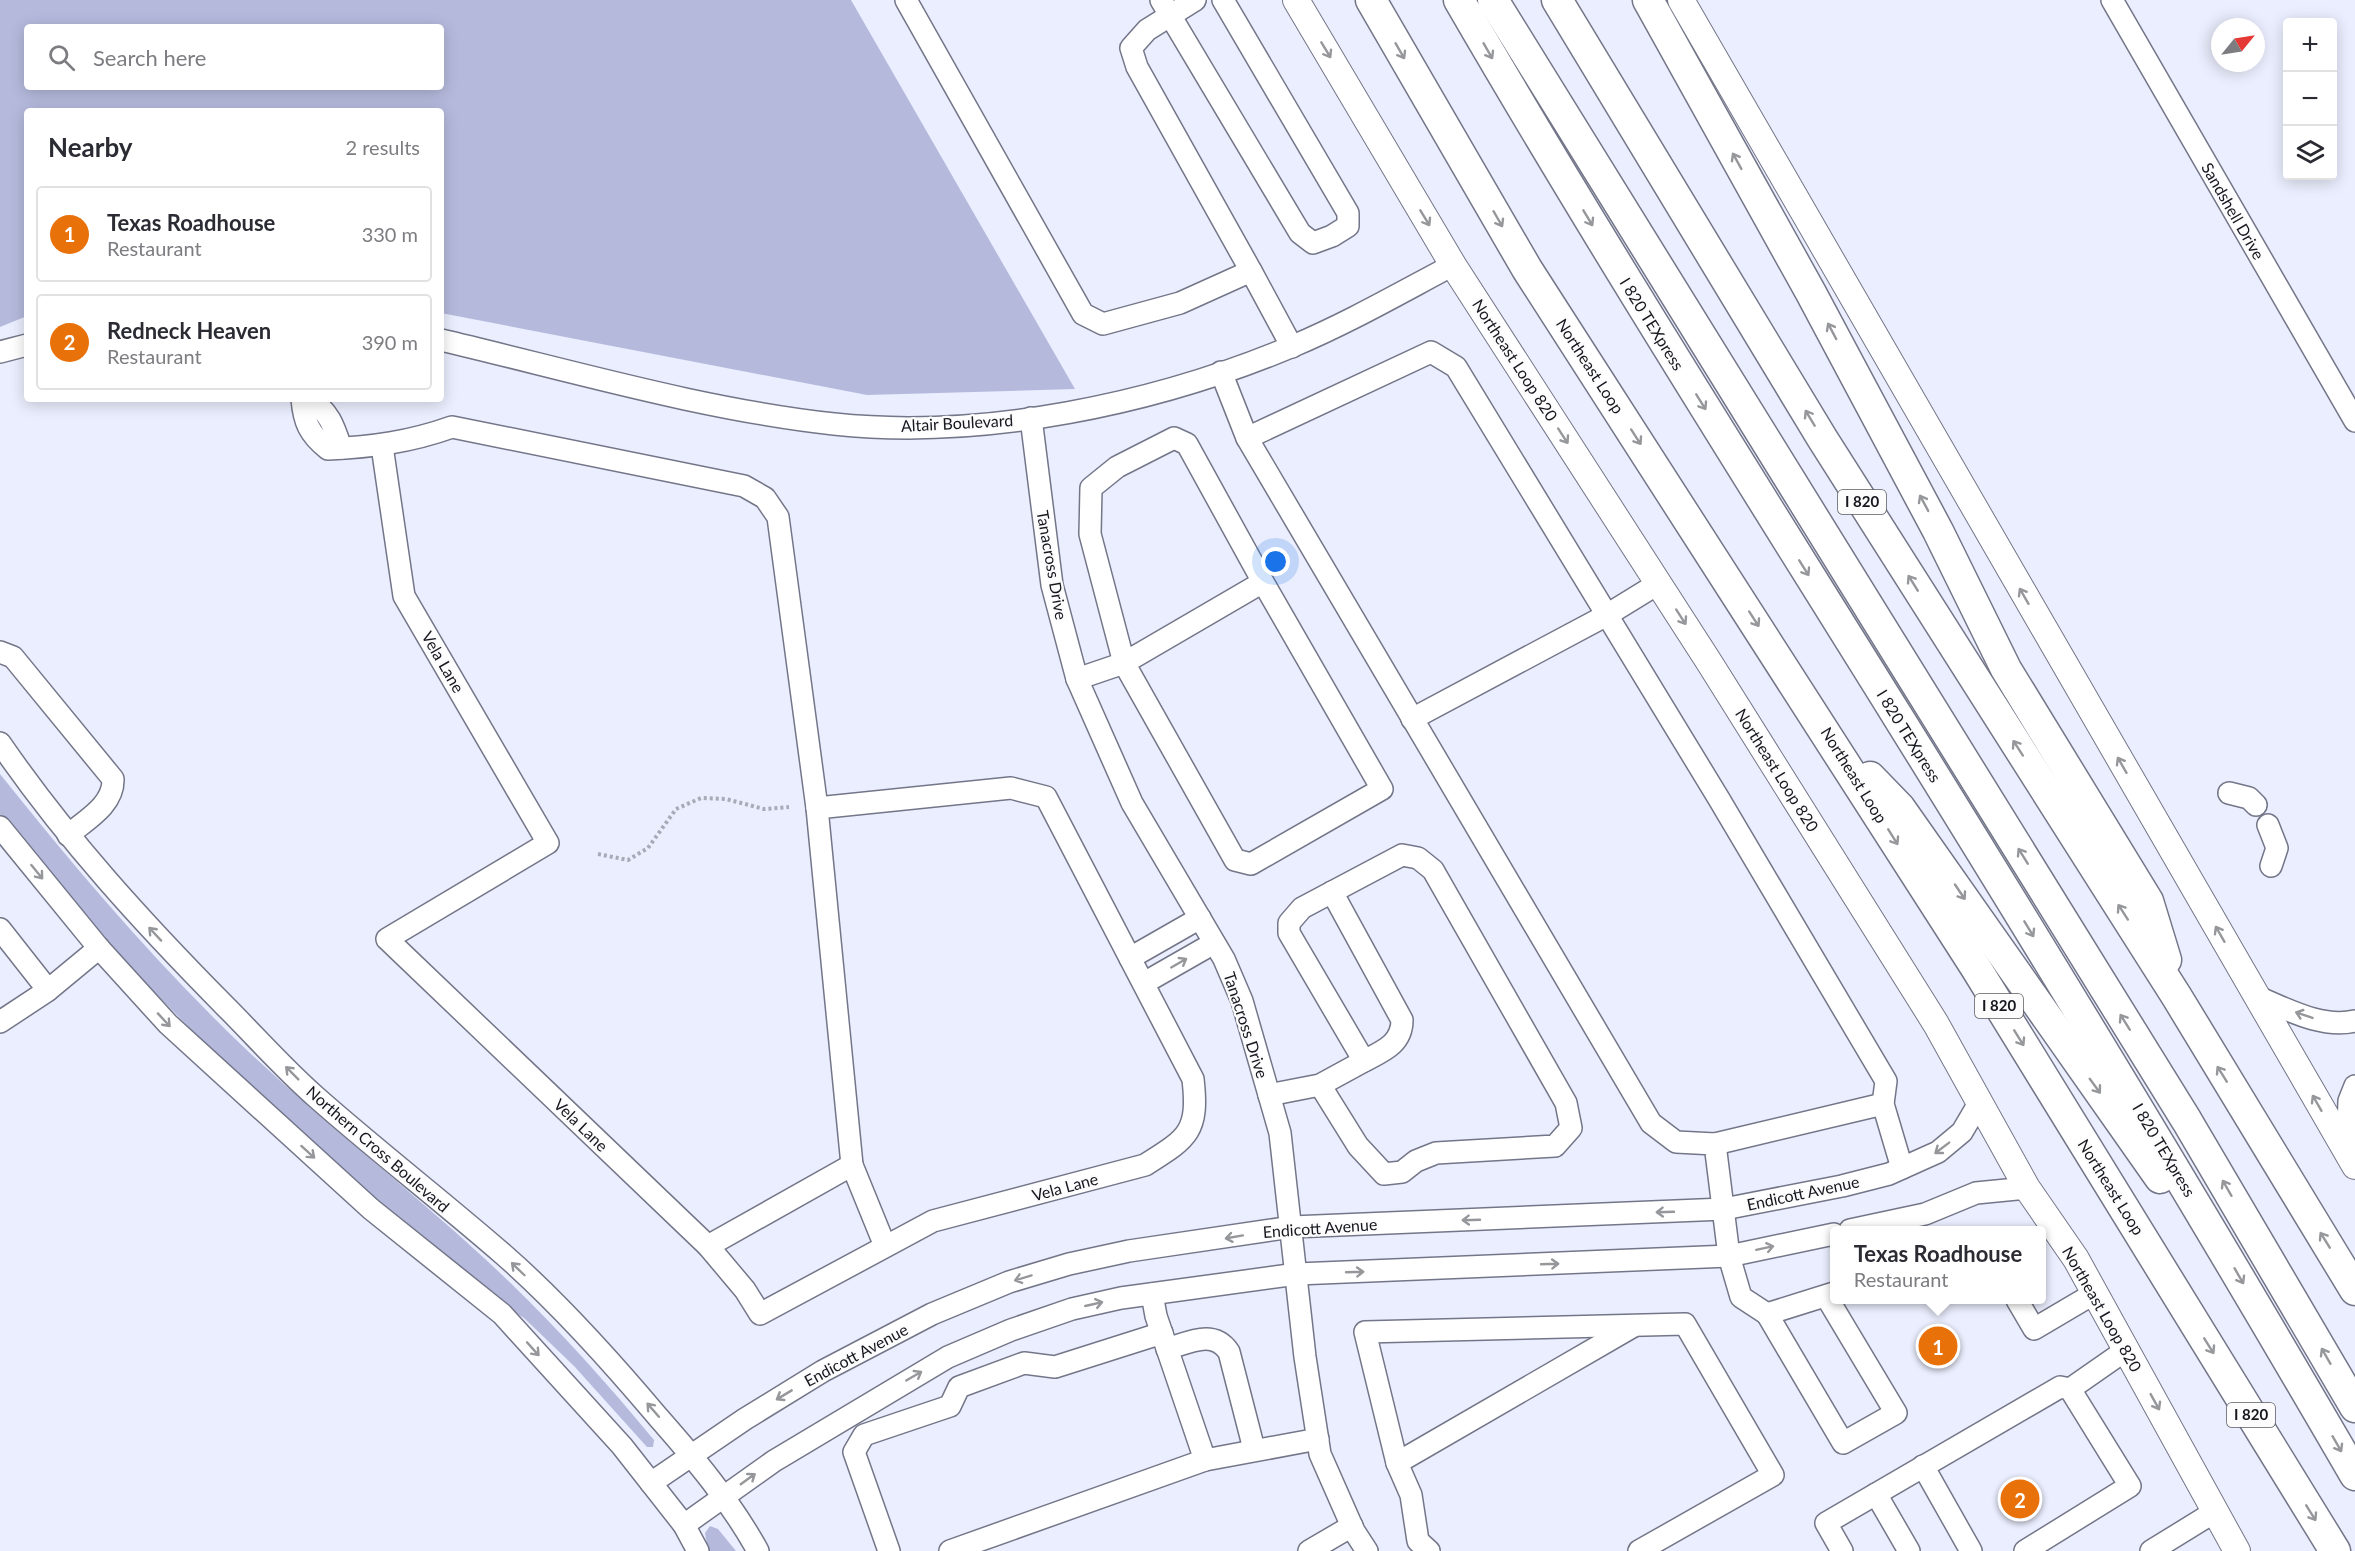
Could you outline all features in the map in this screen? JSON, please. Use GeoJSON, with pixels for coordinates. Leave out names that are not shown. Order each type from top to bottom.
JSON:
{"type":"FeatureCollection","features":[{"type":"Feature","properties":{"kind":"highway","name":"Northeast Loop"},"geometry":{"type":"LineString","coordinates":[[1371,0],[1527,269],[1976,968],[2335,1551]]}},
{"type":"Feature","properties":{"kind":"highway","name":"I 820 TEXpress"},"geometry":{"type":"LineString","coordinates":[[1459,0],[1610,255],[1909,735],[2217,1237],[2355,1475]]}},
{"type":"Feature","properties":{"kind":"highway","name":"I 820 TEXpress"},"geometry":{"type":"LineString","coordinates":[[1493,0],[2187,1121],[2355,1407]]}},
{"type":"Feature","properties":{"kind":"highway","name":"I 820"},"geometry":{"type":"LineString","coordinates":[[1557,0],[1822,438],[2177,997],[2355,1290]]}},
{"type":"Feature","properties":{"kind":"highway"},"geometry":{"type":"LineString","coordinates":[[1648,0],[1855,375],[1938,531],[2006,669],[2148,901],[2177,997]]}},
{"type":"Feature","properties":{"kind":"highway"},"geometry":{"type":"LineString","coordinates":[[1828,735],[1900,808],[2154,1172],[2217,1237]]}},
{"type":"Feature","properties":{"kind":"main road","name":"Northeast Loop 820"},"geometry":{"type":"LineString","coordinates":[[1296,0],[1453,265],[1659,583],[1936,1024],[2027,1188],[2076,1259],[2237,1551]]}},
{"type":"Feature","properties":{"kind":"main road"},"geometry":{"type":"LineString","coordinates":[[1681,0],[2254,996],[2351,1160]]}},
{"type":"Feature","properties":{"kind":"street"},"geometry":{"type":"LineString","coordinates":[[906,0],[1083,314],[1103,324],[1180,303],[1251,271]]}},
{"type":"Feature","properties":{"kind":"street"},"geometry":{"type":"LineString","coordinates":[[1195,0],[1166,8],[1131,48],[1137,67],[1292,347]]}},
{"type":"Feature","properties":{"kind":"street"},"geometry":{"type":"LineString","coordinates":[[1166,8],[1300,233],[1313,243],[1332,237],[1348,226],[1348,213],[1223,0]]}},
{"type":"Feature","properties":{"kind":"street","name":"Sandshell Drive"},"geometry":{"type":"LineString","coordinates":[[2119,3],[2355,421]]}},
{"type":"Feature","properties":{"kind":"street","name":"Altair Boulevard"},"geometry":{"type":"LineString","coordinates":[[444,341],[710,403],[833,424],[987,425],[1159,393],[1221,372],[1292,347],[1358,316],[1453,265]]}},
{"type":"Feature","properties":{"kind":"street"},"geometry":{"type":"LineString","coordinates":[[0,352],[24,346]]}},
{"type":"Feature","properties":{"kind":"street"},"geometry":{"type":"LineString","coordinates":[[1247,438],[1431,352],[1456,367],[1886,1081],[1883,1104],[1902,1168]]}},
{"type":"Feature","properties":{"kind":"street"},"geometry":{"type":"LineString","coordinates":[[1221,372],[1247,438],[1651,1123],[1676,1142],[1715,1144],[1883,1104]]}},
{"type":"Feature","properties":{"kind":"street"},"geometry":{"type":"LineString","coordinates":[[302,402],[303,420],[314,438],[328,449],[382,446],[423,437],[452,427],[744,486],[765,498],[778,517],[817,808],[852,1165],[885,1246]]}},
{"type":"Feature","properties":{"kind":"street"},"geometry":{"type":"LineString","coordinates":[[313,402],[327,413],[334,425],[340,448]]}},
{"type":"Feature","properties":{"kind":"street","name":"Tanacross Drive"},"geometry":{"type":"LineString","coordinates":[[1031,418],[1052,585],[1077,679],[1132,803],[1214,943],[1242,1001],[1280,1133],[1305,1357],[1320,1454],[1352,1526],[1367,1551]]}},
{"type":"Feature","properties":{"kind":"street"},"geometry":{"type":"LineString","coordinates":[[1174,438],[1187,444],[1263,582],[1382,789],[1251,864],[1235,860],[1124,663],[1090,534],[1091,488],[1117,467],[1174,438]]}},
{"type":"Feature","properties":{"kind":"street","name":"Vela Lane"},"geometry":{"type":"LineString","coordinates":[[382,446],[404,596],[548,843],[387,939],[708,1246],[745,1290],[760,1314],[933,1221],[1145,1165],[1174,1147],[1190,1129],[1196,1108],[1193,1079],[1046,797],[1011,788],[817,808]]}},
{"type":"Feature","properties":{"kind":"street"},"geometry":{"type":"LineString","coordinates":[[1077,679],[1124,663],[1263,582]]}},
{"type":"Feature","properties":{"kind":"street"},"geometry":{"type":"LineString","coordinates":[[1412,719],[1607,615],[1659,583]]}},
{"type":"Feature","properties":{"kind":"street"},"geometry":{"type":"LineString","coordinates":[[0,652],[13,657],[113,779],[113,788],[108,802],[68,835]]}},
{"type":"Feature","properties":{"kind":"street","name":"Northern Cross Boulevard"},"geometry":{"type":"LineString","coordinates":[[0,743],[41,802],[156,936],[312,1094],[505,1256],[601,1350],[691,1454],[723,1497],[758,1551]]}},
{"type":"Feature","properties":{"kind":"street"},"geometry":{"type":"LineString","coordinates":[[2229,793],[2249,798],[2256,805]]}},
{"type":"Feature","properties":{"kind":"street"},"geometry":{"type":"LineString","coordinates":[[2268,825],[2277,848],[2271,866]]}},
{"type":"Feature","properties":{"kind":"street"},"geometry":{"type":"LineString","coordinates":[[0,827],[99,948],[168,1024],[371,1209],[502,1314],[622,1446],[684,1525],[699,1551]]}},
{"type":"Feature","properties":{"kind":"street"},"geometry":{"type":"LineString","coordinates":[[1320,1085],[1358,1146],[1384,1174],[1402,1172],[1416,1161],[1436,1153],[1555,1146],[1571,1128],[1566,1103],[1433,870],[1418,858],[1402,855],[1302,908],[1289,923],[1289,933],[1364,1061]]}},
{"type":"Feature","properties":{"kind":"street"},"geometry":{"type":"LineString","coordinates":[[1269,1095],[1320,1085],[1392,1046],[1402,1032],[1402,1020],[1332,891]]}},
{"type":"Feature","properties":{"kind":"street"},"geometry":{"type":"LineString","coordinates":[[1130,958],[1200,918]]}},
{"type":"Feature","properties":{"kind":"street"},"geometry":{"type":"LineString","coordinates":[[0,929],[48,990]]}},
{"type":"Feature","properties":{"kind":"street"},"geometry":{"type":"LineString","coordinates":[[1144,983],[1214,943]]}},
{"type":"Feature","properties":{"kind":"street"},"geometry":{"type":"LineString","coordinates":[[0,1022],[48,990],[99,948]]}},
{"type":"Feature","properties":{"kind":"street"},"geometry":{"type":"LineString","coordinates":[[2254,996],[2307,1017],[2340,1025],[2355,1021]]}},
{"type":"Feature","properties":{"kind":"street"},"geometry":{"type":"LineString","coordinates":[[2351,1160],[2349,1101],[2355,1086]]}},
{"type":"Feature","properties":{"kind":"street","name":"Endicott Avenue"},"geometry":{"type":"LineString","coordinates":[[651,1483],[691,1454],[824,1371],[932,1314],[1009,1282],[1069,1264],[1129,1251],[1292,1227],[1724,1209],[1842,1186],[1902,1168],[1938,1152],[1954,1139],[1962,1132],[1979,1103]]}},
{"type":"Feature","properties":{"kind":"street"},"geometry":{"type":"LineString","coordinates":[[1715,1144],[1729,1256],[1742,1297],[1767,1314],[1843,1443],[1896,1413],[1835,1304]]}},
{"type":"Feature","properties":{"kind":"street"},"geometry":{"type":"LineString","coordinates":[[708,1246],[852,1165]]}},
{"type":"Feature","properties":{"kind":"street"},"geometry":{"type":"LineString","coordinates":[[1870,1226],[1925,1215],[1976,1193],[2027,1188]]}},
{"type":"Feature","properties":{"kind":"street"},"geometry":{"type":"LineString","coordinates":[[684,1525],[804,1442],[948,1357],[1011,1330],[1072,1309],[1152,1294],[1297,1274],[1729,1256],[1830,1235]]}},
{"type":"Feature","properties":{"kind":"street"},"geometry":{"type":"LineString","coordinates":[[2020,1304],[2034,1329],[2095,1293]]}},
{"type":"Feature","properties":{"kind":"street"},"geometry":{"type":"LineString","coordinates":[[1152,1294],[1164,1341],[1205,1460]]}},
{"type":"Feature","properties":{"kind":"street"},"geometry":{"type":"LineString","coordinates":[[1767,1314],[1830,1295]]}},
{"type":"Feature","properties":{"kind":"street"},"geometry":{"type":"LineString","coordinates":[[1417,1548],[1411,1494],[1397,1463],[1365,1332],[1685,1323],[1773,1475],[1639,1551]]}},
{"type":"Feature","properties":{"kind":"street"},"geometry":{"type":"LineString","coordinates":[[1397,1463],[1635,1325]]}},
{"type":"Feature","properties":{"kind":"street"},"geometry":{"type":"LineString","coordinates":[[889,1551],[855,1452],[864,1435],[950,1406],[959,1387],[1024,1363],[1054,1367],[1164,1341],[1210,1337],[1222,1341],[1229,1352],[1254,1449]]}},
{"type":"Feature","properties":{"kind":"street"},"geometry":{"type":"LineString","coordinates":[[1842,1551],[1826,1523],[2060,1387],[2070,1389],[2126,1350]]}},
{"type":"Feature","properties":{"kind":"street"},"geometry":{"type":"LineString","coordinates":[[2025,1551],[2130,1486],[2070,1389]]}},
{"type":"Feature","properties":{"kind":"street"},"geometry":{"type":"LineString","coordinates":[[950,1551],[1205,1460],[1254,1449],[1318,1439]]}},
{"type":"Feature","properties":{"kind":"street"},"geometry":{"type":"LineString","coordinates":[[1923,1466],[1971,1551]]}},
{"type":"Feature","properties":{"kind":"street"},"geometry":{"type":"LineString","coordinates":[[1876,1494],[1909,1551]]}},
{"type":"Feature","properties":{"kind":"street"},"geometry":{"type":"LineString","coordinates":[[2158,1549],[2216,1511]]}},
{"type":"Feature","properties":{"kind":"street"},"geometry":{"type":"LineString","coordinates":[[1309,1551],[1352,1526]]}},
{"type":"Feature","properties":{"kind":"path"},"geometry":{"type":"LineString","coordinates":[[598,854],[628,860],[648,848],[676,809],[701,798],[726,799],[764,809],[789,807]]}},
{"type":"Feature","properties":{"kind":"shaded area"},"geometry":{"type":"Polygon","coordinates":[[[0,0],[851,0],[1075,389],[867,395],[444,314],[444,108],[24,108],[24,317],[0,327],[0,0]]]}},
{"type":"Feature","properties":{"kind":"shaded area"},"geometry":{"type":"Polygon","coordinates":[[[0,774],[59,847],[184,988],[279,1080],[507,1279],[614,1392],[654,1440],[653,1447],[647,1447],[574,1366],[524,1318],[492,1299],[360,1187],[234,1073],[109,946],[39,866],[0,815],[0,774]]]}},
{"type":"Feature","properties":{"kind":"shaded area"},"geometry":{"type":"Polygon","coordinates":[[[710,1526],[718,1529],[736,1551],[708,1551],[705,1533],[710,1526]]]}},
{"type":"Feature","properties":{"kind":"place","name":"Texas Roadhouse"},"geometry":{"type":"Point","coordinates":[1938,1346]}},
{"type":"Feature","properties":{"kind":"place","name":"Redneck Heaven"},"geometry":{"type":"Point","coordinates":[2020,1499]}}]}
